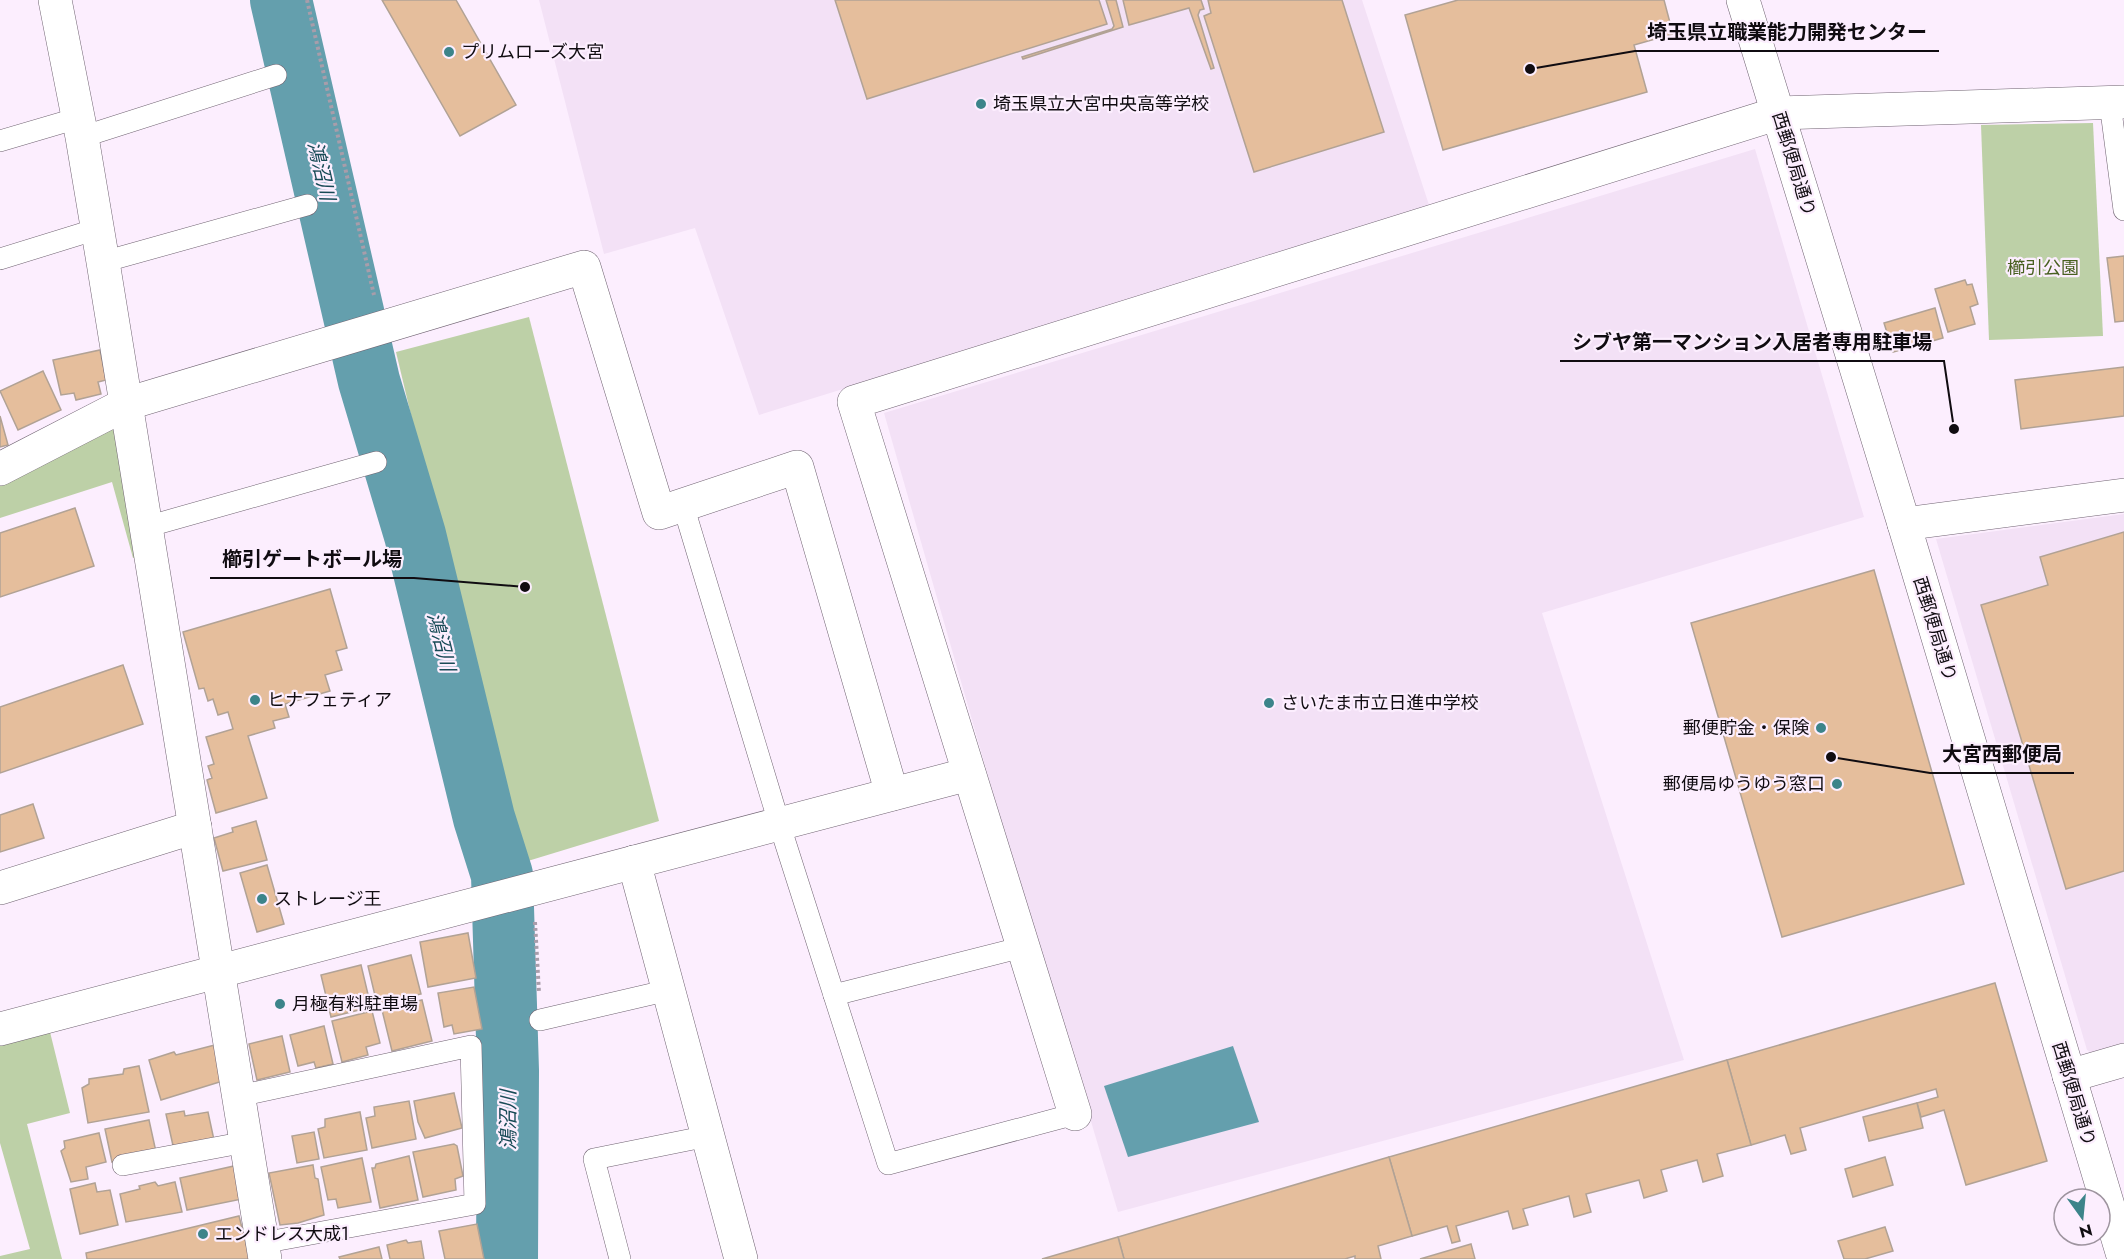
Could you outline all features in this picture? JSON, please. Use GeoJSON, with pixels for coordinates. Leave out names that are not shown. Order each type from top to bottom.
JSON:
{"type":"FeatureCollection","features":[{"type":"Feature","properties":{"kind":"street"},"geometry":{"type":"LineString","coordinates":[[56,0],[103,262],[263,1251]]}},
{"type":"Feature","properties":{"kind":"street","name":"西郵便局通り"},"geometry":{"type":"LineString","coordinates":[[1743,0],[1904,524],[2124,1259]]}},
{"type":"Feature","properties":{"kind":"street"},"geometry":{"type":"LineString","coordinates":[[1075,1114],[854,402],[1779,113],[2117,102]]}},
{"type":"Feature","properties":{"kind":"street"},"geometry":{"type":"LineString","coordinates":[[0,469],[126,404],[584,267],[659,513],[797,467],[892,794]]}},
{"type":"Feature","properties":{"kind":"street"},"geometry":{"type":"LineString","coordinates":[[1904,524],[2124,495]]}},
{"type":"Feature","properties":{"kind":"street"},"geometry":{"type":"LineString","coordinates":[[0,1029],[969,774]]}},
{"type":"Feature","properties":{"kind":"street"},"geometry":{"type":"LineString","coordinates":[[0,888],[195,827]]}},
{"type":"Feature","properties":{"kind":"street"},"geometry":{"type":"LineString","coordinates":[[634,862],[741,1259]]}},
{"type":"Feature","properties":{"kind":"street"},"geometry":{"type":"LineString","coordinates":[[2069,1076],[2124,1060]]}},
{"type":"Feature","properties":{"kind":"lane"},"geometry":{"type":"LineString","coordinates":[[0,141],[80,127],[276,75]]}},
{"type":"Feature","properties":{"kind":"lane"},"geometry":{"type":"LineString","coordinates":[[2117,102],[2124,210]]}},
{"type":"Feature","properties":{"kind":"lane"},"geometry":{"type":"LineString","coordinates":[[103,262],[307,205]]}},
{"type":"Feature","properties":{"kind":"lane"},"geometry":{"type":"LineString","coordinates":[[0,259],[97,229]]}},
{"type":"Feature","properties":{"kind":"lane"},"geometry":{"type":"LineString","coordinates":[[146,527],[376,462]]}},
{"type":"Feature","properties":{"kind":"lane"},"geometry":{"type":"LineString","coordinates":[[683,505],[779,823],[888,1164],[1075,1114]]}},
{"type":"Feature","properties":{"kind":"lane"},"geometry":{"type":"LineString","coordinates":[[834,995],[1023,947]]}},
{"type":"Feature","properties":{"kind":"lane"},"geometry":{"type":"LineString","coordinates":[[540,1020],[669,990]]}},
{"type":"Feature","properties":{"kind":"lane"},"geometry":{"type":"LineString","coordinates":[[239,1096],[471,1046],[475,1204],[263,1251]]}},
{"type":"Feature","properties":{"kind":"lane"},"geometry":{"type":"LineString","coordinates":[[620,1259],[594,1159],[708,1136]]}},
{"type":"Feature","properties":{"kind":"lane"},"geometry":{"type":"LineString","coordinates":[[123,1166],[246,1142]]}},
{"type":"Feature","properties":{"kind":"path"},"geometry":{"type":"LineString","coordinates":[[307,0],[381,328]]}},
{"type":"Feature","properties":{"kind":"path"},"geometry":{"type":"LineString","coordinates":[[527,890],[540,1020]]}},
{"type":"Feature","properties":{"kind":"shaded area","name":"埼玉県立大宮中央高等学校"},"geometry":{"type":"Polygon","coordinates":[[[539,0],[1362,0],[1430,208],[759,415],[695,228],[604,254],[539,0]]]}},
{"type":"Feature","properties":{"kind":"shaded area","name":"さいたま市立日進中学校"},"geometry":{"type":"Polygon","coordinates":[[[1755,149],[1864,517],[1542,613],[1684,1060],[1118,1212],[993,793],[884,413],[1755,149]]]}},
{"type":"Feature","properties":{"kind":"shaded area"},"geometry":{"type":"Polygon","coordinates":[[[2124,514],[2124,1050],[2099,1057],[2087,1050],[1936,539],[2124,514]]]}},
{"type":"Feature","properties":{"kind":"green space","name":"櫛引公園"},"geometry":{"type":"Polygon","coordinates":[[[2093,123],[2103,336],[1989,340],[1981,125],[2093,123]]]}},
{"type":"Feature","properties":{"kind":"green space"},"geometry":{"type":"Polygon","coordinates":[[[529,317],[659,821],[518,864],[396,352],[529,317]]]}},
{"type":"Feature","properties":{"kind":"green space"},"geometry":{"type":"Polygon","coordinates":[[[124,409],[148,554],[133,558],[112,482],[0,518],[0,472],[124,409]]]}},
{"type":"Feature","properties":{"kind":"green space"},"geometry":{"type":"Polygon","coordinates":[[[50,1032],[70,1113],[27,1124],[62,1259],[0,1259],[0,1256],[30,1249],[0,1143],[0,1045],[50,1032]]]}},
{"type":"Feature","properties":{"kind":"water"},"geometry":{"type":"Polygon","coordinates":[[[1233,1046],[1259,1122],[1128,1157],[1104,1086],[1233,1046]]]}},
{"type":"Feature","properties":{"kind":"building","name":"プリムローズ大宮"},"geometry":{"type":"Polygon","coordinates":[[[382,0],[456,0],[516,105],[460,136],[382,0]]]}},
{"type":"Feature","properties":{"kind":"building"},"geometry":{"type":"Polygon","coordinates":[[[835,0],[1099,0],[1107,24],[867,99],[835,0]]]}},
{"type":"Feature","properties":{"kind":"building"},"geometry":{"type":"Polygon","coordinates":[[[1106,0],[1116,0],[1123,27],[1023,59],[1022,57],[1112,29],[1114,26],[1106,0]]]}},
{"type":"Feature","properties":{"kind":"building"},"geometry":{"type":"Polygon","coordinates":[[[1123,0],[1201,0],[1204,9],[1200,10],[1198,15],[1214,68],[1211,69],[1189,8],[1129,25],[1123,0]]]}},
{"type":"Feature","properties":{"kind":"building"},"geometry":{"type":"Polygon","coordinates":[[[1208,0],[1342,0],[1384,132],[1254,172],[1204,16],[1211,13],[1208,0]]]}},
{"type":"Feature","properties":{"kind":"building"},"geometry":{"type":"Polygon","coordinates":[[[1458,0],[1664,0],[1673,34],[1634,45],[1647,92],[1443,150],[1405,15],[1458,0]]]}},
{"type":"Feature","properties":{"kind":"building"},"geometry":{"type":"Polygon","coordinates":[[[2124,256],[2124,321],[2115,322],[2107,258],[2124,256]]]}},
{"type":"Feature","properties":{"kind":"building"},"geometry":{"type":"Polygon","coordinates":[[[1965,280],[1967,285],[1972,284],[1978,304],[1970,307],[1975,324],[1948,332],[1935,289],[1965,280]]]}},
{"type":"Feature","properties":{"kind":"building"},"geometry":{"type":"Polygon","coordinates":[[[1935,308],[1943,338],[1893,352],[1884,323],[1935,308]]]}},
{"type":"Feature","properties":{"kind":"building"},"geometry":{"type":"Polygon","coordinates":[[[100,350],[106,380],[98,382],[101,394],[76,400],[74,393],[61,395],[53,360],[100,350]]]}},
{"type":"Feature","properties":{"kind":"building"},"geometry":{"type":"Polygon","coordinates":[[[2124,367],[2124,416],[2021,429],[2015,380],[2124,367]]]}},
{"type":"Feature","properties":{"kind":"building"},"geometry":{"type":"Polygon","coordinates":[[[43,371],[61,410],[18,430],[0,391],[43,371]]]}},
{"type":"Feature","properties":{"kind":"building"},"geometry":{"type":"Polygon","coordinates":[[[0,416],[8,445],[0,447],[0,416]]]}},
{"type":"Feature","properties":{"kind":"building"},"geometry":{"type":"Polygon","coordinates":[[[75,508],[94,566],[0,597],[0,533],[75,508]]]}},
{"type":"Feature","properties":{"kind":"building"},"geometry":{"type":"Polygon","coordinates":[[[2124,532],[2124,871],[2066,889],[1981,605],[2048,585],[2040,557],[2124,532]]]}},
{"type":"Feature","properties":{"kind":"building"},"geometry":{"type":"Polygon","coordinates":[[[1874,570],[1964,884],[1782,937],[1691,623],[1874,570]]]}},
{"type":"Feature","properties":{"kind":"building","name":"ヒナフェティア"},"geometry":{"type":"Polygon","coordinates":[[[330,589],[347,648],[336,651],[342,670],[325,675],[330,691],[285,704],[289,717],[273,721],[275,728],[248,736],[267,798],[216,813],[207,780],[212,778],[208,766],[214,764],[206,737],[233,729],[228,712],[218,715],[213,699],[208,701],[204,688],[199,689],[183,632],[330,589]]]}},
{"type":"Feature","properties":{"kind":"building"},"geometry":{"type":"Polygon","coordinates":[[[123,665],[143,724],[0,773],[0,707],[123,665]]]}},
{"type":"Feature","properties":{"kind":"building"},"geometry":{"type":"Polygon","coordinates":[[[33,804],[44,838],[0,852],[0,815],[33,804]]]}},
{"type":"Feature","properties":{"kind":"building"},"geometry":{"type":"Polygon","coordinates":[[[256,821],[267,860],[223,871],[214,838],[233,832],[232,828],[256,821]]]}},
{"type":"Feature","properties":{"kind":"building","name":"ストレージ王"},"geometry":{"type":"Polygon","coordinates":[[[267,865],[284,924],[257,932],[240,873],[267,865]]]}},
{"type":"Feature","properties":{"kind":"building"},"geometry":{"type":"Polygon","coordinates":[[[468,933],[476,978],[428,987],[420,942],[468,933]]]}},
{"type":"Feature","properties":{"kind":"building"},"geometry":{"type":"Polygon","coordinates":[[[411,955],[421,994],[377,1004],[368,966],[411,955]]]}},
{"type":"Feature","properties":{"kind":"building"},"geometry":{"type":"Polygon","coordinates":[[[361,965],[371,1007],[331,1017],[321,975],[361,965]]]}},
{"type":"Feature","properties":{"kind":"building"},"geometry":{"type":"Polygon","coordinates":[[[1995,983],[2047,1161],[1966,1185],[1944,1110],[1921,1117],[1917,1103],[1938,1097],[1936,1089],[1800,1128],[1806,1150],[1791,1154],[1785,1135],[1751,1145],[1727,1060],[1995,983]]]}},
{"type":"Feature","properties":{"kind":"building"},"geometry":{"type":"Polygon","coordinates":[[[474,987],[482,1029],[454,1034],[452,1025],[444,1027],[438,993],[474,987]]]}},
{"type":"Feature","properties":{"kind":"building"},"geometry":{"type":"Polygon","coordinates":[[[422,1000],[432,1041],[392,1051],[382,1010],[422,1000]]]}},
{"type":"Feature","properties":{"kind":"building"},"geometry":{"type":"Polygon","coordinates":[[[372,1011],[380,1043],[366,1047],[368,1055],[342,1062],[332,1021],[372,1011]]]}},
{"type":"Feature","properties":{"kind":"building"},"geometry":{"type":"Polygon","coordinates":[[[324,1026],[333,1064],[316,1068],[314,1062],[298,1066],[290,1035],[324,1026]]]}},
{"type":"Feature","properties":{"kind":"building"},"geometry":{"type":"Polygon","coordinates":[[[282,1036],[290,1072],[257,1080],[249,1044],[282,1036]]]}},
{"type":"Feature","properties":{"kind":"building"},"geometry":{"type":"Polygon","coordinates":[[[215,1045],[226,1080],[161,1100],[149,1060],[174,1052],[176,1055],[215,1045]]]}},
{"type":"Feature","properties":{"kind":"building"},"geometry":{"type":"Polygon","coordinates":[[[1727,1060],[1751,1145],[1717,1154],[1723,1176],[1703,1182],[1697,1160],[1661,1170],[1667,1191],[1644,1198],[1639,1180],[1586,1194],[1591,1212],[1574,1217],[1569,1196],[1523,1209],[1528,1225],[1513,1229],[1508,1211],[1456,1226],[1460,1241],[1452,1243],[1447,1226],[1412,1236],[1389,1157],[1727,1060]]]}},
{"type":"Feature","properties":{"kind":"building"},"geometry":{"type":"Polygon","coordinates":[[[139,1066],[149,1112],[88,1123],[82,1088],[89,1084],[89,1079],[123,1074],[124,1069],[139,1066]]]}},
{"type":"Feature","properties":{"kind":"building"},"geometry":{"type":"Polygon","coordinates":[[[454,1093],[462,1128],[425,1138],[418,1122],[414,1101],[454,1093]]]}},
{"type":"Feature","properties":{"kind":"building"},"geometry":{"type":"Polygon","coordinates":[[[409,1101],[416,1139],[372,1148],[366,1118],[375,1116],[374,1107],[409,1101]]]}},
{"type":"Feature","properties":{"kind":"building"},"geometry":{"type":"Polygon","coordinates":[[[1917,1103],[1923,1128],[1869,1141],[1863,1117],[1917,1103]]]}},
{"type":"Feature","properties":{"kind":"building"},"geometry":{"type":"Polygon","coordinates":[[[184,1111],[185,1116],[208,1112],[214,1140],[174,1150],[166,1114],[184,1111]]]}},
{"type":"Feature","properties":{"kind":"building"},"geometry":{"type":"Polygon","coordinates":[[[360,1112],[367,1150],[324,1158],[318,1129],[325,1127],[325,1119],[360,1112]]]}},
{"type":"Feature","properties":{"kind":"building"},"geometry":{"type":"Polygon","coordinates":[[[149,1120],[156,1152],[112,1162],[105,1129],[149,1120]]]}},
{"type":"Feature","properties":{"kind":"building"},"geometry":{"type":"Polygon","coordinates":[[[314,1132],[319,1159],[297,1163],[292,1136],[314,1132]]]}},
{"type":"Feature","properties":{"kind":"building"},"geometry":{"type":"Polygon","coordinates":[[[99,1133],[106,1162],[86,1167],[88,1179],[71,1182],[61,1151],[65,1148],[64,1141],[99,1133]]]}},
{"type":"Feature","properties":{"kind":"building"},"geometry":{"type":"Polygon","coordinates":[[[454,1144],[457,1146],[463,1176],[455,1179],[456,1190],[423,1197],[413,1152],[454,1144]]]}},
{"type":"Feature","properties":{"kind":"building"},"geometry":{"type":"Polygon","coordinates":[[[409,1156],[418,1200],[380,1208],[372,1168],[375,1168],[376,1164],[409,1156]]]}},
{"type":"Feature","properties":{"kind":"building"},"geometry":{"type":"Polygon","coordinates":[[[1389,1157],[1412,1236],[1378,1246],[1381,1259],[1355,1259],[1355,1256],[1345,1259],[1124,1259],[1118,1237],[1389,1157]]]}},
{"type":"Feature","properties":{"kind":"building"},"geometry":{"type":"Polygon","coordinates":[[[1885,1157],[1893,1185],[1853,1197],[1845,1169],[1885,1157]]]}},
{"type":"Feature","properties":{"kind":"building"},"geometry":{"type":"Polygon","coordinates":[[[362,1158],[371,1202],[338,1208],[336,1199],[328,1200],[321,1167],[362,1158]]]}},
{"type":"Feature","properties":{"kind":"building"},"geometry":{"type":"Polygon","coordinates":[[[313,1165],[315,1178],[318,1179],[324,1215],[298,1223],[280,1225],[269,1173],[313,1165]]]}},
{"type":"Feature","properties":{"kind":"building"},"geometry":{"type":"Polygon","coordinates":[[[234,1166],[242,1199],[187,1210],[180,1178],[234,1166]]]}},
{"type":"Feature","properties":{"kind":"building"},"geometry":{"type":"Polygon","coordinates":[[[155,1182],[158,1186],[175,1182],[182,1212],[126,1222],[120,1194],[155,1182]]]}},
{"type":"Feature","properties":{"kind":"building"},"geometry":{"type":"Polygon","coordinates":[[[95,1183],[97,1192],[110,1190],[118,1225],[80,1234],[70,1189],[95,1183]]]}},
{"type":"Feature","properties":{"kind":"building","name":"エンドレス大成1"},"geometry":{"type":"Polygon","coordinates":[[[239,1216],[250,1259],[87,1259],[86,1253],[239,1216]]]}},
{"type":"Feature","properties":{"kind":"building"},"geometry":{"type":"Polygon","coordinates":[[[477,1224],[484,1259],[445,1259],[439,1231],[477,1224]]]}},
{"type":"Feature","properties":{"kind":"building"},"geometry":{"type":"Polygon","coordinates":[[[1885,1227],[1893,1251],[1865,1259],[1844,1259],[1838,1241],[1885,1227]]]}},
{"type":"Feature","properties":{"kind":"building"},"geometry":{"type":"Polygon","coordinates":[[[1118,1237],[1124,1259],[1042,1259],[1118,1237]]]}},
{"type":"Feature","properties":{"kind":"building"},"geometry":{"type":"Polygon","coordinates":[[[406,1240],[408,1243],[421,1241],[424,1259],[390,1259],[387,1245],[406,1240]]]}},
{"type":"Feature","properties":{"kind":"building"},"geometry":{"type":"Polygon","coordinates":[[[1471,1244],[1475,1259],[1420,1259],[1471,1244]]]}},
{"type":"Feature","properties":{"kind":"building"},"geometry":{"type":"Polygon","coordinates":[[[379,1247],[382,1259],[340,1259],[339,1257],[379,1247]]]}},
{"type":"Feature","properties":{"kind":"waterway","name":"鴻沼川"},"geometry":{"type":"LineString","coordinates":[[281,0],[369,381],[415,535],[484,818],[502,875],[508,1071],[507,1259]]}},
{"type":"Feature","properties":{"kind":"place","name":"プリムローズ大宮"},"geometry":{"type":"Point","coordinates":[449,52]}},
{"type":"Feature","properties":{"kind":"place","name":"埼玉県立職業能力開発センター"},"geometry":{"type":"Point","coordinates":[1530,69]}},
{"type":"Feature","properties":{"kind":"place","name":"埼玉県立大宮中央高等学校"},"geometry":{"type":"Point","coordinates":[981,104]}},
{"type":"Feature","properties":{"kind":"place","name":"シブヤ第一マンション入居者専用駐車場"},"geometry":{"type":"Point","coordinates":[1954,429]}},
{"type":"Feature","properties":{"kind":"place","name":"櫛引ゲートボール場"},"geometry":{"type":"Point","coordinates":[525,587]}},
{"type":"Feature","properties":{"kind":"place","name":"ヒナフェティア"},"geometry":{"type":"Point","coordinates":[255,700]}},
{"type":"Feature","properties":{"kind":"place","name":"さいたま市立日進中学校"},"geometry":{"type":"Point","coordinates":[1269,703]}},
{"type":"Feature","properties":{"kind":"place","name":"郵便貯金・保険"},"geometry":{"type":"Point","coordinates":[1821,728]}},
{"type":"Feature","properties":{"kind":"place","name":"大宮西郵便局"},"geometry":{"type":"Point","coordinates":[1831,757]}},
{"type":"Feature","properties":{"kind":"place","name":"郵便局ゆうゆう窓口"},"geometry":{"type":"Point","coordinates":[1837,784]}},
{"type":"Feature","properties":{"kind":"place","name":"ストレージ王"},"geometry":{"type":"Point","coordinates":[262,899]}},
{"type":"Feature","properties":{"kind":"place","name":"月極有料駐車場"},"geometry":{"type":"Point","coordinates":[280,1004]}},
{"type":"Feature","properties":{"kind":"place","name":"エンドレス大成1"},"geometry":{"type":"Point","coordinates":[203,1234]}}]}
